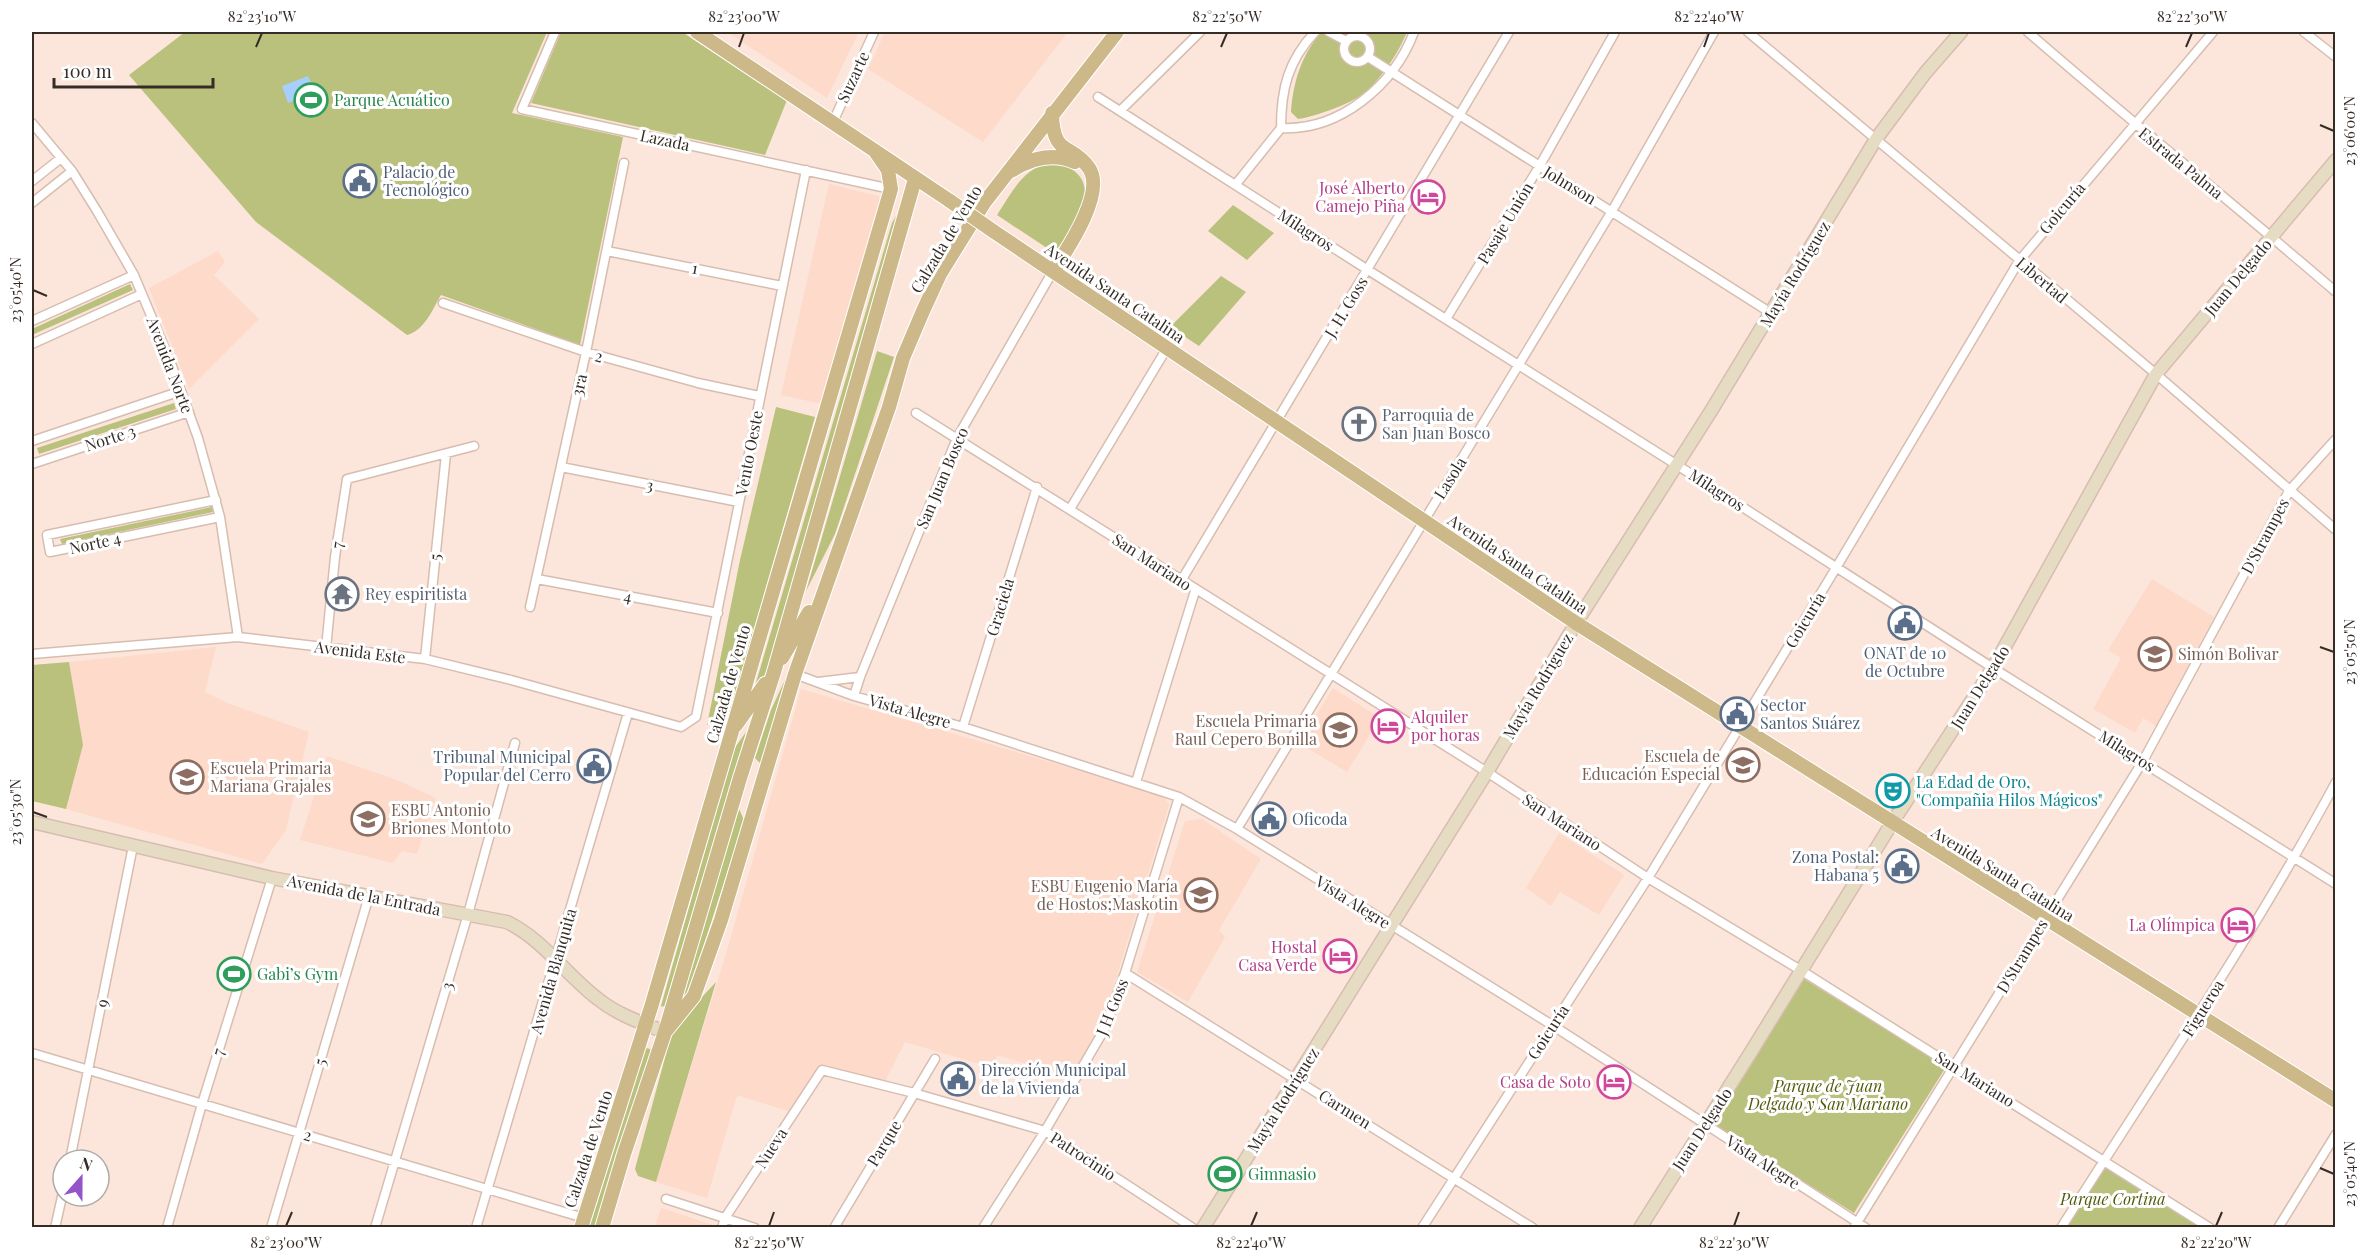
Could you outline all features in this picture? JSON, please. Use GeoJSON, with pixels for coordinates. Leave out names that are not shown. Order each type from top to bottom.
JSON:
{"type":"FeatureCollection","features":[{"type":"Feature","properties":{"kind":"main road","name":"Avenida Santa Catalina"},"geometry":{"type":"LineString","coordinates":[[696,32],[1576,623],[2336,1101]]}},
{"type":"Feature","properties":{"kind":"main road","name":"Calzada de Vento"},"geometry":{"type":"LineString","coordinates":[[665,1032],[694,996],[721,920],[795,674],[842,543],[903,358],[922,310],[940,274],[984,203],[1117,32]]}},
{"type":"Feature","properties":{"kind":"main road"},"geometry":{"type":"LineString","coordinates":[[1052,113],[1052,130],[1057,141],[1089,168],[1093,180],[1088,209],[1053,271]]}},
{"type":"Feature","properties":{"kind":"main road"},"geometry":{"type":"LineString","coordinates":[[875,151],[888,170],[891,189],[905,179],[915,179]]}},
{"type":"Feature","properties":{"kind":"main road"},"geometry":{"type":"LineString","coordinates":[[1005,176],[1035,159],[1058,156],[1083,168],[1091,194]]}},
{"type":"Feature","properties":{"kind":"main road","name":"Calzada de Vento"},"geometry":{"type":"LineString","coordinates":[[602,1227],[665,1032],[740,778],[774,672],[915,179]]}},
{"type":"Feature","properties":{"kind":"main road","name":"Calzada de Vento"},"geometry":{"type":"LineString","coordinates":[[582,1223],[645,1024],[891,189]]}},
{"type":"Feature","properties":{"kind":"main road"},"geometry":{"type":"LineString","coordinates":[[732,731],[774,672],[802,626],[842,543]]}},
{"type":"Feature","properties":{"kind":"street","name":"Lazada"},"geometry":{"type":"LineString","coordinates":[[555,32],[522,109],[891,189]]}},
{"type":"Feature","properties":{"kind":"street","name":"Suzarte"},"geometry":{"type":"LineString","coordinates":[[833,122],[874,32]]}},
{"type":"Feature","properties":{"kind":"street"},"geometry":{"type":"LineString","coordinates":[[1120,111],[1200,32]]}},
{"type":"Feature","properties":{"kind":"street"},"geometry":{"type":"LineString","coordinates":[[1236,184],[1281,128],[1284,85],[1296,57],[1315,32]]}},
{"type":"Feature","properties":{"kind":"street","name":"Johnson"},"geometry":{"type":"LineString","coordinates":[[1329,32],[1346,41]]}},
{"type":"Feature","properties":{"kind":"street"},"geometry":{"type":"LineString","coordinates":[[1281,128],[1292,129],[1330,119],[1348,110],[1376,90],[1402,58],[1414,32]]}},
{"type":"Feature","properties":{"kind":"street","name":"J. H. Goss"},"geometry":{"type":"LineString","coordinates":[[1181,581],[1509,32]]}},
{"type":"Feature","properties":{"kind":"street","name":"Pasaje Unión"},"geometry":{"type":"LineString","coordinates":[[1446,319],[1539,167],[1615,32]]}},
{"type":"Feature","properties":{"kind":"street","name":"Lasola"},"geometry":{"type":"LineString","coordinates":[[1237,830],[1520,365],[1612,211],[1714,32]]}},
{"type":"Feature","properties":{"kind":"street","name":"Libertad"},"geometry":{"type":"LineString","coordinates":[[1748,32],[2156,374],[2336,530]]}},
{"type":"Feature","properties":{"kind":"street","name":"Mayía Rodríguez"},"geometry":{"type":"LineString","coordinates":[[1203,1227],[1487,772],[1576,623],[1772,313],[1876,139],[1926,72],[1961,32]]}},
{"type":"Feature","properties":{"kind":"street","name":"Estrada Palma"},"geometry":{"type":"LineString","coordinates":[[2028,32],[2133,124],[2336,292]]}},
{"type":"Feature","properties":{"kind":"street","name":"Goicuría"},"geometry":{"type":"LineString","coordinates":[[1422,1227],[1648,878],[2019,261],[2213,32]]}},
{"type":"Feature","properties":{"kind":"street"},"geometry":{"type":"LineString","coordinates":[[2304,32],[2336,57]]}},
{"type":"Feature","properties":{"kind":"street","name":"Johnson"},"geometry":{"type":"LineString","coordinates":[[1354,36],[1366,40],[1370,47],[1368,57],[1359,62],[1350,61],[1345,54],[1346,41],[1354,36]]}},
{"type":"Feature","properties":{"kind":"street","name":"Johnson"},"geometry":{"type":"LineString","coordinates":[[1368,57],[1772,313]]}},
{"type":"Feature","properties":{"kind":"street","name":"Milagros"},"geometry":{"type":"LineString","coordinates":[[1098,97],[2336,884]]}},
{"type":"Feature","properties":{"kind":"street","name":"Avenida Norte"},"geometry":{"type":"LineString","coordinates":[[32,123],[72,171],[134,275],[181,391],[220,517],[238,637]]}},
{"type":"Feature","properties":{"kind":"street"},"geometry":{"type":"LineString","coordinates":[[32,181],[61,158]]}},
{"type":"Feature","properties":{"kind":"street","name":"Juan Delgado"},"geometry":{"type":"LineString","coordinates":[[1640,1227],[1802,971],[1892,823],[1993,668],[2156,374],[2336,160]]}},
{"type":"Feature","properties":{"kind":"street","name":"3ra"},"geometry":{"type":"LineString","coordinates":[[530,607],[586,352],[624,163]]}},
{"type":"Feature","properties":{"kind":"street","name":"Vento Oeste"},"geometry":{"type":"LineString","coordinates":[[681,727],[696,717],[806,170]]}},
{"type":"Feature","properties":{"kind":"street"},"geometry":{"type":"LineString","coordinates":[[32,203],[72,171]]}},
{"type":"Feature","properties":{"kind":"street","name":"1"},"geometry":{"type":"LineString","coordinates":[[607,251],[782,286]]}},
{"type":"Feature","properties":{"kind":"street","name":"San Juan Bosco"},"geometry":{"type":"LineString","coordinates":[[854,696],[957,438],[1053,271]]}},
{"type":"Feature","properties":{"kind":"street"},"geometry":{"type":"LineString","coordinates":[[32,321],[134,275]]}},
{"type":"Feature","properties":{"kind":"street"},"geometry":{"type":"LineString","coordinates":[[32,344],[142,294]]}},
{"type":"Feature","properties":{"kind":"street","name":"2"},"geometry":{"type":"LineString","coordinates":[[443,303],[586,352],[698,383],[759,396]]}},
{"type":"Feature","properties":{"kind":"street"},"geometry":{"type":"LineString","coordinates":[[1070,509],[1167,348]]}},
{"type":"Feature","properties":{"kind":"street","name":"Norte 3"},"geometry":{"type":"LineString","coordinates":[[32,441],[181,391]]}},
{"type":"Feature","properties":{"kind":"street","name":"Norte 3"},"geometry":{"type":"LineString","coordinates":[[32,464],[189,412]]}},
{"type":"Feature","properties":{"kind":"street","name":"San Mariano"},"geometry":{"type":"LineString","coordinates":[[916,413],[1487,772],[1648,878],[1956,1066],[2210,1227]]}},
{"type":"Feature","properties":{"kind":"street","name":"D'Strampes"},"geometry":{"type":"LineString","coordinates":[[1859,1226],[2044,919],[2143,761],[2289,491],[2336,439]]}},
{"type":"Feature","properties":{"kind":"street"},"geometry":{"type":"LineString","coordinates":[[446,454],[474,446]]}},
{"type":"Feature","properties":{"kind":"street","name":"7"},"geometry":{"type":"LineString","coordinates":[[326,648],[346,479],[446,454]]}},
{"type":"Feature","properties":{"kind":"street","name":"5"},"geometry":{"type":"LineString","coordinates":[[425,659],[446,454]]}},
{"type":"Feature","properties":{"kind":"street","name":"3"},"geometry":{"type":"LineString","coordinates":[[561,467],[739,502]]}},
{"type":"Feature","properties":{"kind":"street","name":"Graciela"},"geometry":{"type":"LineString","coordinates":[[963,727],[1037,487]]}},
{"type":"Feature","properties":{"kind":"street","name":"Norte 4"},"geometry":{"type":"LineString","coordinates":[[216,500],[47,535],[50,552],[220,517]]}},
{"type":"Feature","properties":{"kind":"street","name":"4"},"geometry":{"type":"LineString","coordinates":[[537,579],[718,613]]}},
{"type":"Feature","properties":{"kind":"street"},"geometry":{"type":"LineString","coordinates":[[1136,782],[1196,591]]}},
{"type":"Feature","properties":{"kind":"street","name":"Avenida Este"},"geometry":{"type":"LineString","coordinates":[[32,654],[238,637],[425,659],[681,727]]}},
{"type":"Feature","properties":{"kind":"street","name":"Vista Alegre"},"geometry":{"type":"LineString","coordinates":[[795,674],[854,696],[963,727],[1179,797],[1237,830],[1552,1025],[1859,1226]]}},
{"type":"Feature","properties":{"kind":"street"},"geometry":{"type":"LineString","coordinates":[[814,682],[860,677]]}},
{"type":"Feature","properties":{"kind":"street","name":"Avenida Blanquita"},"geometry":{"type":"LineString","coordinates":[[476,1227],[628,713]]}},
{"type":"Feature","properties":{"kind":"street","name":"3"},"geometry":{"type":"LineString","coordinates":[[375,1227],[468,914],[515,743]]}},
{"type":"Feature","properties":{"kind":"street","name":"Figueroa"},"geometry":{"type":"LineString","coordinates":[[2061,1227],[2199,1015],[2295,858],[2336,782]]}},
{"type":"Feature","properties":{"kind":"street","name":"J H Goss"},"geometry":{"type":"LineString","coordinates":[[983,1227],[1045,1131],[1104,1030],[1125,973],[1179,797]]}},
{"type":"Feature","properties":{"kind":"street","name":"Avenida de la Entrada"},"geometry":{"type":"LineString","coordinates":[[32,822],[272,878],[507,922],[524,930],[597,999],[615,1010],[665,1032]]}},
{"type":"Feature","properties":{"kind":"street","name":"9"},"geometry":{"type":"LineString","coordinates":[[73,1148],[133,846]]}},
{"type":"Feature","properties":{"kind":"street","name":"7"},"geometry":{"type":"LineString","coordinates":[[167,1227],[202,1104],[272,878]]}},
{"type":"Feature","properties":{"kind":"street","name":"5"},"geometry":{"type":"LineString","coordinates":[[271,1227],[369,896]]}},
{"type":"Feature","properties":{"kind":"street","name":"Carmen"},"geometry":{"type":"LineString","coordinates":[[1125,973],[1533,1227]]}},
{"type":"Feature","properties":{"kind":"street","name":"2"},"geometry":{"type":"LineString","coordinates":[[32,1053],[488,1189],[582,1223]]}},
{"type":"Feature","properties":{"kind":"street","name":"Parque"},"geometry":{"type":"LineString","coordinates":[[834,1227],[935,1059]]}},
{"type":"Feature","properties":{"kind":"street","name":"Patrocinio"},"geometry":{"type":"LineString","coordinates":[[822,1070],[914,1093],[1045,1131],[1193,1227]]}},
{"type":"Feature","properties":{"kind":"street","name":"Nueva"},"geometry":{"type":"LineString","coordinates":[[722,1227],[725,1218],[822,1070]]}},
{"type":"Feature","properties":{"kind":"street"},"geometry":{"type":"LineString","coordinates":[[2278,1227],[2336,1134]]}},
{"type":"Feature","properties":{"kind":"street"},"geometry":{"type":"LineString","coordinates":[[666,1199],[755,1227]]}},
{"type":"Feature","properties":{"kind":"street"},"geometry":{"type":"LineString","coordinates":[[56,1227],[60,1208]]}},
{"type":"Feature","properties":{"kind":"shaded area"},"geometry":{"type":"Polygon","coordinates":[[[727,32],[859,32],[827,98],[727,32]]]}},
{"type":"Feature","properties":{"kind":"shaded area"},"geometry":{"type":"Polygon","coordinates":[[[885,32],[1068,32],[983,142],[868,69],[885,32]]]}},
{"type":"Feature","properties":{"kind":"shaded area"},"geometry":{"type":"Polygon","coordinates":[[[829,184],[878,196],[881,201],[822,404],[781,395],[829,184]]]}},
{"type":"Feature","properties":{"kind":"shaded area"},"geometry":{"type":"Polygon","coordinates":[[[218,251],[225,262],[214,275],[259,319],[189,389],[149,288],[218,251]]]}},
{"type":"Feature","properties":{"kind":"shaded area","name":"Simón Bolivar"},"geometry":{"type":"Polygon","coordinates":[[[2152,579],[2214,617],[2156,726],[2143,718],[2135,733],[2093,709],[2121,658],[2108,650],[2152,579]]]}},
{"type":"Feature","properties":{"kind":"shaded area","name":"Escuela Primaria Mariana Grajales"},"geometry":{"type":"Polygon","coordinates":[[[216,647],[205,692],[227,703],[309,732],[286,830],[262,864],[66,809],[83,745],[69,662],[216,647]]]}},
{"type":"Feature","properties":{"kind":"shaded area","name":"Escuela Primaria Raul Cepero Bonilla"},"geometry":{"type":"Polygon","coordinates":[[[1333,688],[1380,718],[1347,772],[1299,743],[1333,688]]]}},
{"type":"Feature","properties":{"kind":"shaded area"},"geometry":{"type":"Polygon","coordinates":[[[801,689],[1163,795],[1169,805],[1101,1028],[1072,1077],[997,1055],[993,1068],[905,1042],[883,1085],[823,1071],[794,1113],[737,1095],[707,1198],[656,1182],[728,947],[801,689]]]}},
{"type":"Feature","properties":{"kind":"shaded area","name":"ESBU Antonio Briones Montoto"},"geometry":{"type":"Polygon","coordinates":[[[327,756],[397,780],[436,798],[417,854],[402,851],[393,863],[300,840],[327,756]]]}},
{"type":"Feature","properties":{"kind":"shaded area","name":"ESBU Eugenio María de Hostos;Maskotin"},"geometry":{"type":"Polygon","coordinates":[[[1202,819],[1261,859],[1219,930],[1225,937],[1188,1002],[1137,972],[1185,821],[1202,819]]]}},
{"type":"Feature","properties":{"kind":"shaded area"},"geometry":{"type":"Polygon","coordinates":[[[1559,833],[1624,875],[1599,915],[1560,892],[1551,906],[1526,888],[1559,833]]]}},
{"type":"Feature","properties":{"kind":"shaded area"},"geometry":{"type":"Polygon","coordinates":[[[661,1208],[716,1226],[655,1227],[661,1208]]]}},
{"type":"Feature","properties":{"kind":"green space"},"geometry":{"type":"Polygon","coordinates":[[[185,32],[547,32],[512,113],[623,137],[580,345],[441,295],[419,329],[407,335],[256,222],[129,75],[185,32]]]}},
{"type":"Feature","properties":{"kind":"green space"},"geometry":{"type":"Polygon","coordinates":[[[561,32],[682,32],[787,100],[765,155],[531,103],[561,32]]]}},
{"type":"Feature","properties":{"kind":"green space"},"geometry":{"type":"Polygon","coordinates":[[[1322,32],[1407,32],[1385,70],[1362,95],[1335,108],[1298,119],[1291,112],[1296,79],[1309,49],[1322,32]]]}},
{"type":"Feature","properties":{"kind":"green space"},"geometry":{"type":"Polygon","coordinates":[[[1053,162],[1075,172],[1081,179],[1085,195],[1073,226],[1053,252],[997,215],[1026,175],[1034,169],[1053,162]]]}},
{"type":"Feature","properties":{"kind":"green space"},"geometry":{"type":"Polygon","coordinates":[[[1233,205],[1274,233],[1247,260],[1208,231],[1233,205]]]}},
{"type":"Feature","properties":{"kind":"green space"},"geometry":{"type":"Polygon","coordinates":[[[898,213],[767,671],[752,696],[892,223],[898,213]]]}},
{"type":"Feature","properties":{"kind":"green space"},"geometry":{"type":"Polygon","coordinates":[[[1221,276],[1246,292],[1199,346],[1170,327],[1221,276]]]}},
{"type":"Feature","properties":{"kind":"green space"},"geometry":{"type":"Polygon","coordinates":[[[130,284],[133,290],[32,335],[32,329],[130,284]]]}},
{"type":"Feature","properties":{"kind":"green space"},"geometry":{"type":"Polygon","coordinates":[[[877,351],[894,357],[835,534],[806,591],[877,351]]]}},
{"type":"Feature","properties":{"kind":"green space"},"geometry":{"type":"Polygon","coordinates":[[[174,403],[176,409],[39,454],[37,448],[174,403]]]}},
{"type":"Feature","properties":{"kind":"green space"},"geometry":{"type":"Polygon","coordinates":[[[776,407],[815,417],[729,716],[707,725],[740,560],[776,407]]]}},
{"type":"Feature","properties":{"kind":"green space"},"geometry":{"type":"Polygon","coordinates":[[[212,507],[213,512],[62,544],[60,539],[212,507]]]}},
{"type":"Feature","properties":{"kind":"green space"},"geometry":{"type":"Polygon","coordinates":[[[69,662],[83,745],[66,809],[32,801],[32,665],[69,662]]]}},
{"type":"Feature","properties":{"kind":"green space"},"geometry":{"type":"Polygon","coordinates":[[[790,669],[762,765],[755,758],[771,710],[790,669]]]}},
{"type":"Feature","properties":{"kind":"green space"},"geometry":{"type":"Polygon","coordinates":[[[746,732],[667,1007],[661,1006],[734,749],[746,732]]]}},
{"type":"Feature","properties":{"kind":"green space"},"geometry":{"type":"Polygon","coordinates":[[[739,809],[744,820],[688,994],[680,1004],[739,809]]]}},
{"type":"Feature","properties":{"kind":"green space","name":"Parque de Juan Delgado y San Mariano"},"geometry":{"type":"Polygon","coordinates":[[[1801,977],[1946,1067],[1854,1213],[1710,1123],[1801,977]]]}},
{"type":"Feature","properties":{"kind":"green space"},"geometry":{"type":"Polygon","coordinates":[[[716,982],[656,1182],[638,1176],[635,1169],[673,1028],[716,982]]]}},
{"type":"Feature","properties":{"kind":"green space"},"geometry":{"type":"Polygon","coordinates":[[[646,1048],[651,1052],[597,1227],[588,1228],[643,1049],[646,1048]]]}},
{"type":"Feature","properties":{"kind":"green space","name":"Parque Cortina"},"geometry":{"type":"Polygon","coordinates":[[[2104,1160],[2210,1228],[2061,1228],[2104,1160]]]}},
{"type":"Feature","properties":{"kind":"water"},"geometry":{"type":"Polygon","coordinates":[[[308,76],[315,92],[288,103],[282,86],[308,76]]]}},
{"type":"Feature","properties":{"kind":"place","name":"Parque Acuático"},"geometry":{"type":"Point","coordinates":[311,100]}},
{"type":"Feature","properties":{"kind":"place","name":"Palacio de Tecnológico"},"geometry":{"type":"Point","coordinates":[360,181]}},
{"type":"Feature","properties":{"kind":"place","name":"José Alberto Camejo Piña"},"geometry":{"type":"Point","coordinates":[1428,197]}},
{"type":"Feature","properties":{"kind":"place","name":"Parroquia de San Juan Bosco"},"geometry":{"type":"Point","coordinates":[1359,424]}},
{"type":"Feature","properties":{"kind":"place","name":"Rey espiritista"},"geometry":{"type":"Point","coordinates":[342,594]}},
{"type":"Feature","properties":{"kind":"place","name":"ONAT de 10 de Octubre"},"geometry":{"type":"Point","coordinates":[1905,623]}},
{"type":"Feature","properties":{"kind":"place","name":"Simón Bolivar"},"geometry":{"type":"Point","coordinates":[2155,654]}},
{"type":"Feature","properties":{"kind":"place","name":"Sector Santos Suárez"},"geometry":{"type":"Point","coordinates":[1737,714]}},
{"type":"Feature","properties":{"kind":"place","name":"Alquiler por horas"},"geometry":{"type":"Point","coordinates":[1388,726]}},
{"type":"Feature","properties":{"kind":"place","name":"Escuela Primaria Raul Cepero Bonilla"},"geometry":{"type":"Point","coordinates":[1340,730]}},
{"type":"Feature","properties":{"kind":"place","name":"Escuela de Educación Especial"},"geometry":{"type":"Point","coordinates":[1743,765]}},
{"type":"Feature","properties":{"kind":"place","name":"Tribunal Municipal Popular del Cerro"},"geometry":{"type":"Point","coordinates":[594,766]}},
{"type":"Feature","properties":{"kind":"place","name":"Escuela Primaria Mariana Grajales"},"geometry":{"type":"Point","coordinates":[187,777]}},
{"type":"Feature","properties":{"kind":"place","name":"La Edad de Oro, \"Compañia Hilos Mágicos\""},"geometry":{"type":"Point","coordinates":[1893,791]}},
{"type":"Feature","properties":{"kind":"place","name":"ESBU Antonio Briones Montoto"},"geometry":{"type":"Point","coordinates":[368,819]}},
{"type":"Feature","properties":{"kind":"place","name":"Oficoda"},"geometry":{"type":"Point","coordinates":[1269,819]}},
{"type":"Feature","properties":{"kind":"place","name":"Zona Postal: Habana 5"},"geometry":{"type":"Point","coordinates":[1902,866]}},
{"type":"Feature","properties":{"kind":"place","name":"ESBU Eugenio María de Hostos;Maskotin"},"geometry":{"type":"Point","coordinates":[1201,895]}},
{"type":"Feature","properties":{"kind":"place","name":"La Olímpica"},"geometry":{"type":"Point","coordinates":[2238,925]}},
{"type":"Feature","properties":{"kind":"place","name":"Hostal Casa Verde"},"geometry":{"type":"Point","coordinates":[1340,956]}},
{"type":"Feature","properties":{"kind":"place","name":"Gabi’s Gym"},"geometry":{"type":"Point","coordinates":[234,974]}},
{"type":"Feature","properties":{"kind":"place","name":"Dirección Municipal de la Vivienda"},"geometry":{"type":"Point","coordinates":[958,1079]}},
{"type":"Feature","properties":{"kind":"place","name":"Casa de Soto"},"geometry":{"type":"Point","coordinates":[1614,1082]}},
{"type":"Feature","properties":{"kind":"place","name":"Gimnasio"},"geometry":{"type":"Point","coordinates":[1225,1174]}}]}
